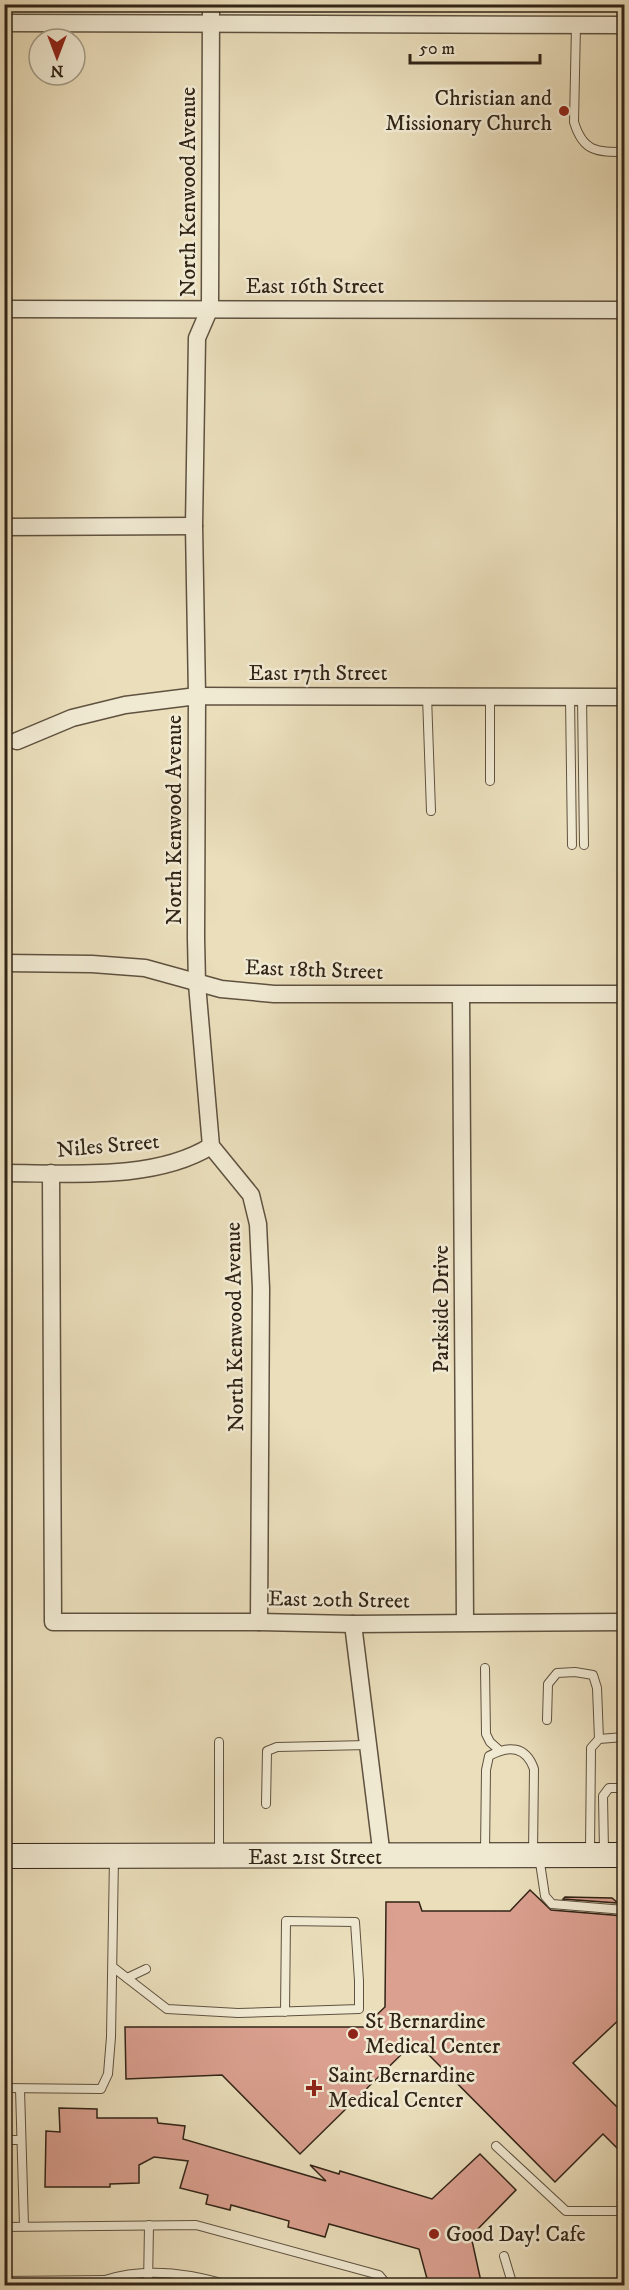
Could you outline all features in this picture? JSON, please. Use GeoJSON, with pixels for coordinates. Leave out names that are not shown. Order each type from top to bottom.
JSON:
{"type":"FeatureCollection","features":[{"type":"Feature","properties":{"kind":"street","name":"North Kenwood Avenue"},"geometry":{"type":"LineString","coordinates":[[211,4],[210,308],[197,338],[194,525],[197,696],[197,984],[211,1146],[251,1195],[258,1224],[261,1288],[259,1622]]}},
{"type":"Feature","properties":{"kind":"street"},"geometry":{"type":"LineString","coordinates":[[4,23],[624,25]]}},
{"type":"Feature","properties":{"kind":"street","name":"East 16th Street"},"geometry":{"type":"LineString","coordinates":[[4,309],[624,310]]}},
{"type":"Feature","properties":{"kind":"street"},"geometry":{"type":"LineString","coordinates":[[4,527],[194,525]]}},
{"type":"Feature","properties":{"kind":"street","name":"East 17th Street"},"geometry":{"type":"LineString","coordinates":[[17,741],[72,718],[125,705],[197,696],[624,698]]}},
{"type":"Feature","properties":{"kind":"street","name":"East 18th Street"},"geometry":{"type":"LineString","coordinates":[[4,963],[92,964],[145,968],[172,974],[197,984],[274,994],[624,993]]}},
{"type":"Feature","properties":{"kind":"street","name":"Parkside Drive"},"geometry":{"type":"LineString","coordinates":[[461,995],[465,1622]]}},
{"type":"Feature","properties":{"kind":"street","name":"Niles Street"},"geometry":{"type":"LineString","coordinates":[[4,1173],[116,1171],[166,1166],[211,1146]]}},
{"type":"Feature","properties":{"kind":"street","name":"East 20th Street"},"geometry":{"type":"LineString","coordinates":[[51,1173],[53,1622],[353,1624],[624,1622]]}},
{"type":"Feature","properties":{"kind":"street"},"geometry":{"type":"LineString","coordinates":[[353,1624],[382,1857]]}},
{"type":"Feature","properties":{"kind":"street","name":"East 21st Street"},"geometry":{"type":"LineString","coordinates":[[4,1856],[606,1855]]}},
{"type":"Feature","properties":{"kind":"lane"},"geometry":{"type":"LineString","coordinates":[[576,25],[574,122],[584,144],[597,152],[624,152]]}},
{"type":"Feature","properties":{"kind":"lane"},"geometry":{"type":"LineString","coordinates":[[427,696],[431,811]]}},
{"type":"Feature","properties":{"kind":"lane"},"geometry":{"type":"LineString","coordinates":[[489,697],[489,781]]}},
{"type":"Feature","properties":{"kind":"lane"},"geometry":{"type":"LineString","coordinates":[[572,845],[576,697]]}},
{"type":"Feature","properties":{"kind":"lane"},"geometry":{"type":"LineString","coordinates":[[576,697],[584,846]]}},
{"type":"Feature","properties":{"kind":"lane"},"geometry":{"type":"LineString","coordinates":[[485,1668],[486,1734],[490,1742],[499,1750]]}},
{"type":"Feature","properties":{"kind":"lane"},"geometry":{"type":"LineString","coordinates":[[547,1720],[548,1684],[557,1673],[575,1672],[594,1675],[597,1688],[599,1739]]}},
{"type":"Feature","properties":{"kind":"lane"},"geometry":{"type":"LineString","coordinates":[[606,1855],[591,1806],[591,1748],[599,1739],[624,1737]]}},
{"type":"Feature","properties":{"kind":"lane"},"geometry":{"type":"LineString","coordinates":[[219,1742],[219,1857]]}},
{"type":"Feature","properties":{"kind":"lane"},"geometry":{"type":"LineString","coordinates":[[266,1804],[267,1751],[277,1747],[368,1745]]}},
{"type":"Feature","properties":{"kind":"lane"},"geometry":{"type":"LineString","coordinates":[[485,1856],[486,1770],[489,1756],[499,1750],[521,1750],[530,1756],[534,1769],[536,1856],[544,1896],[552,1904],[624,1910]]}},
{"type":"Feature","properties":{"kind":"lane"},"geometry":{"type":"LineString","coordinates":[[606,1855],[603,1796],[609,1788],[624,1788]]}},
{"type":"Feature","properties":{"kind":"lane"},"geometry":{"type":"LineString","coordinates":[[4,2088],[101,2090],[108,2074],[114,1968],[114,1856]]}},
{"type":"Feature","properties":{"kind":"lane"},"geometry":{"type":"LineString","coordinates":[[114,1968],[167,2009],[238,2013],[285,2012],[359,2009],[360,1981],[355,1922],[286,1922],[285,2012]]}},
{"type":"Feature","properties":{"kind":"lane"},"geometry":{"type":"LineString","coordinates":[[127,1978],[146,1969]]}},
{"type":"Feature","properties":{"kind":"lane"},"geometry":{"type":"LineString","coordinates":[[20,2089],[24,2226]]}},
{"type":"Feature","properties":{"kind":"lane"},"geometry":{"type":"LineString","coordinates":[[4,2140],[21,2140]]}},
{"type":"Feature","properties":{"kind":"lane"},"geometry":{"type":"LineString","coordinates":[[496,2146],[566,2211],[624,2211]]}},
{"type":"Feature","properties":{"kind":"lane"},"geometry":{"type":"LineString","coordinates":[[148,2286],[149,2225]]}},
{"type":"Feature","properties":{"kind":"lane"},"geometry":{"type":"LineString","coordinates":[[4,2227],[196,2225],[379,2275],[388,2286]]}},
{"type":"Feature","properties":{"kind":"lane"},"geometry":{"type":"LineString","coordinates":[[504,2256],[513,2286]]}},
{"type":"Feature","properties":{"kind":"lane"},"geometry":{"type":"LineString","coordinates":[[4,2281],[104,2283],[118,2276],[148,2272],[203,2277],[231,2286]]}},
{"type":"Feature","properties":{"kind":"building","name":"St Bernardine Medical Center"},"geometry":{"type":"Polygon","coordinates":[[[530,1890],[551,1910],[624,1916],[624,2015],[573,2063],[624,2114],[624,2155],[603,2134],[555,2182],[423,2049],[418,2053],[411,2045],[300,2154],[222,2075],[126,2079],[125,2027],[364,2027],[385,2007],[386,1902],[419,1902],[422,1911],[510,1911],[530,1890]]]}},
{"type":"Feature","properties":{"kind":"building"},"geometry":{"type":"Polygon","coordinates":[[[565,1897],[612,1898],[618,1903],[563,1899],[565,1897]]]}},
{"type":"Feature","properties":{"kind":"building"},"geometry":{"type":"Polygon","coordinates":[[[59,2108],[97,2109],[97,2118],[157,2118],[158,2123],[185,2126],[183,2139],[326,2181],[310,2165],[339,2174],[340,2171],[432,2199],[480,2154],[516,2190],[471,2236],[482,2286],[429,2286],[419,2249],[329,2224],[325,2237],[288,2227],[289,2221],[231,2205],[230,2210],[206,2204],[208,2195],[180,2188],[188,2161],[154,2157],[139,2165],[139,2183],[110,2184],[110,2187],[45,2187],[46,2131],[60,2132],[59,2108]]]}},
{"type":"Feature","properties":{"kind":"place","name":"Christian and Missionary Church"},"geometry":{"type":"Point","coordinates":[564,111]}},
{"type":"Feature","properties":{"kind":"place","name":"St Bernardine Medical Center"},"geometry":{"type":"Point","coordinates":[353,2034]}},
{"type":"Feature","properties":{"kind":"place","name":"Saint Bernardine Medical Center"},"geometry":{"type":"Point","coordinates":[314,2088]}},
{"type":"Feature","properties":{"kind":"place","name":"Good Day! Cafe"},"geometry":{"type":"Point","coordinates":[434,2234]}}]}
